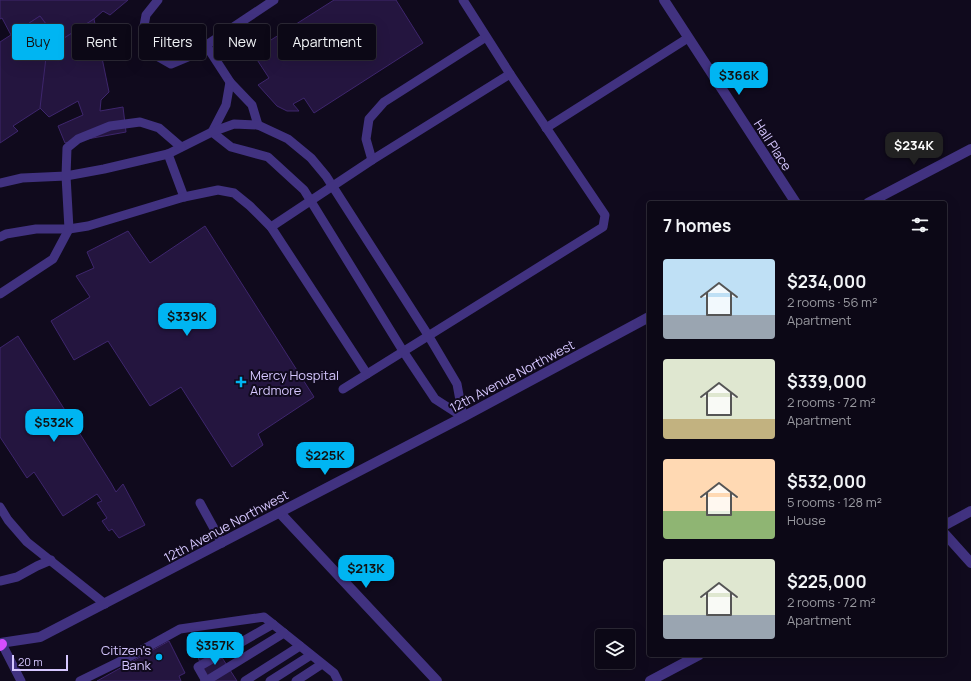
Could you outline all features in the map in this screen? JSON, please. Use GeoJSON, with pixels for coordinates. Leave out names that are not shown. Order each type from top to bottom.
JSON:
{"type":"FeatureCollection","features":[{"type":"Feature","properties":{"kind":"street","name":"Hall Place"},"geometry":{"type":"LineString","coordinates":[[664,0],[795,201]]}},
{"type":"Feature","properties":{"kind":"street"},"geometry":{"type":"LineString","coordinates":[[872,201],[971,149]]}},
{"type":"Feature","properties":{"kind":"street","name":"12th Avenue Northwest"},"geometry":{"type":"LineString","coordinates":[[0,644],[40,638],[463,417],[647,318]]}},
{"type":"Feature","properties":{"kind":"street"},"geometry":{"type":"LineString","coordinates":[[947,524],[971,511]]}},
{"type":"Feature","properties":{"kind":"street"},"geometry":{"type":"LineString","coordinates":[[280,513],[437,681]]}},
{"type":"Feature","properties":{"kind":"street"},"geometry":{"type":"LineString","coordinates":[[947,536],[971,563]]}},
{"type":"Feature","properties":{"kind":"street"},"geometry":{"type":"LineString","coordinates":[[650,681],[695,657]]}},
{"type":"Feature","properties":{"kind":"lane"},"geometry":{"type":"LineString","coordinates":[[144,24],[146,15],[158,0]]}},
{"type":"Feature","properties":{"kind":"lane"},"geometry":{"type":"LineString","coordinates":[[258,125],[252,105],[230,82],[206,45],[274,0]]}},
{"type":"Feature","properties":{"kind":"lane"},"geometry":{"type":"LineString","coordinates":[[343,388],[603,227],[605,215],[510,74],[463,0]]}},
{"type":"Feature","properties":{"kind":"lane"},"geometry":{"type":"LineString","coordinates":[[372,160],[366,139],[368,119],[384,102],[486,36]]}},
{"type":"Feature","properties":{"kind":"lane"},"geometry":{"type":"LineString","coordinates":[[546,128],[688,38]]}},
{"type":"Feature","properties":{"kind":"lane"},"geometry":{"type":"LineString","coordinates":[[164,60],[171,64],[180,60]]}},
{"type":"Feature","properties":{"kind":"lane"},"geometry":{"type":"LineString","coordinates":[[271,227],[372,160],[510,74]]}},
{"type":"Feature","properties":{"kind":"lane"},"geometry":{"type":"LineString","coordinates":[[212,132],[226,105],[230,82]]}},
{"type":"Feature","properties":{"kind":"lane"},"geometry":{"type":"LineString","coordinates":[[0,294],[53,259],[68,229],[66,176],[67,148],[78,139],[110,126],[140,122],[159,128],[181,147]]}},
{"type":"Feature","properties":{"kind":"lane"},"geometry":{"type":"LineString","coordinates":[[0,183],[22,178],[66,176],[168,154],[212,132],[234,124],[258,125],[288,139],[311,158],[333,186],[428,335],[456,384],[463,417]]}},
{"type":"Feature","properties":{"kind":"lane"},"geometry":{"type":"LineString","coordinates":[[212,132],[231,147],[268,157],[304,190],[435,399],[463,417]]}},
{"type":"Feature","properties":{"kind":"lane"},"geometry":{"type":"LineString","coordinates":[[168,154],[184,197]]}},
{"type":"Feature","properties":{"kind":"lane"},"geometry":{"type":"LineString","coordinates":[[0,237],[6,234],[36,229],[68,229],[88,226],[184,197],[218,190],[234,193],[250,206],[271,227],[367,374]]}},
{"type":"Feature","properties":{"kind":"lane"},"geometry":{"type":"LineString","coordinates":[[200,503],[222,543]]}},
{"type":"Feature","properties":{"kind":"lane"},"geometry":{"type":"LineString","coordinates":[[0,507],[8,520],[27,542],[105,604]]}},
{"type":"Feature","properties":{"kind":"lane"},"geometry":{"type":"LineString","coordinates":[[0,581],[17,577],[51,560]]}},
{"type":"Feature","properties":{"kind":"lane"},"geometry":{"type":"LineString","coordinates":[[80,681],[133,655],[180,629],[264,617],[334,673],[338,681]]}},
{"type":"Feature","properties":{"kind":"lane"},"geometry":{"type":"LineString","coordinates":[[273,624],[198,667],[206,681],[284,633]]}},
{"type":"Feature","properties":{"kind":"lane"},"geometry":{"type":"LineString","coordinates":[[0,644],[21,681]]}},
{"type":"Feature","properties":{"kind":"lane"},"geometry":{"type":"LineString","coordinates":[[245,681],[300,646]]}},
{"type":"Feature","properties":{"kind":"lane"},"geometry":{"type":"LineString","coordinates":[[270,681],[311,654]]}},
{"type":"Feature","properties":{"kind":"lane"},"geometry":{"type":"LineString","coordinates":[[296,681],[322,664]]}},
{"type":"Feature","properties":{"kind":"building"},"geometry":{"type":"Polygon","coordinates":[[[0,0],[128,0],[110,15],[103,11],[86,24],[72,24],[72,33],[64,38],[64,24],[46,24],[40,16],[28,24],[12,24],[11,35],[2,18],[0,19],[0,0]]]}},
{"type":"Feature","properties":{"kind":"building"},"geometry":{"type":"Polygon","coordinates":[[[334,0],[396,0],[423,43],[314,113],[304,98],[293,104],[299,111],[287,111],[277,106],[258,85],[269,78],[257,60],[270,60],[270,41],[278,36],[278,60],[376,60],[376,24],[296,24],[334,0]]]}},
{"type":"Feature","properties":{"kind":"building"},"geometry":{"type":"Polygon","coordinates":[[[40,16],[46,24],[28,24],[40,16]]]}},
{"type":"Feature","properties":{"kind":"building"},"geometry":{"type":"Polygon","coordinates":[[[94,19],[95,24],[86,24],[94,19]]]}},
{"type":"Feature","properties":{"kind":"building"},"geometry":{"type":"Polygon","coordinates":[[[72,33],[72,60],[102,60],[109,92],[101,100],[100,111],[123,107],[126,132],[65,143],[58,126],[83,115],[78,101],[49,117],[40,108],[46,60],[64,60],[64,38],[72,33]]]}},
{"type":"Feature","properties":{"kind":"building"},"geometry":{"type":"Polygon","coordinates":[[[12,34],[12,60],[54,60],[56,65],[50,72],[64,93],[13,126],[18,131],[0,143],[0,42],[12,34]]]}},
{"type":"Feature","properties":{"kind":"building"},"geometry":{"type":"Polygon","coordinates":[[[205,226],[314,397],[258,434],[263,445],[232,467],[181,387],[150,406],[108,341],[74,360],[51,321],[90,297],[76,276],[94,268],[87,252],[128,231],[150,263],[205,226]]]}},
{"type":"Feature","properties":{"kind":"building"},"geometry":{"type":"Polygon","coordinates":[[[18,336],[116,492],[123,484],[145,525],[119,538],[112,529],[109,531],[102,521],[107,518],[97,503],[102,501],[97,494],[63,516],[34,472],[27,478],[0,437],[0,348],[18,336]]]}},
{"type":"Feature","properties":{"kind":"building","name":"Citizen's Bank"},"geometry":{"type":"Polygon","coordinates":[[[169,641],[185,673],[179,676],[181,681],[97,681],[169,641]]]}},
{"type":"Feature","properties":{"kind":"building"},"geometry":{"type":"Polygon","coordinates":[[[214,645],[237,681],[200,681],[206,677],[197,655],[214,645]]]}},
{"type":"Feature","properties":{"kind":"place","name":"Mercy Hospital Ardmore"},"geometry":{"type":"Point","coordinates":[241,382]}},
{"type":"Feature","properties":{"kind":"place","name":"Citizen's Bank"},"geometry":{"type":"Point","coordinates":[159,657]}}]}
